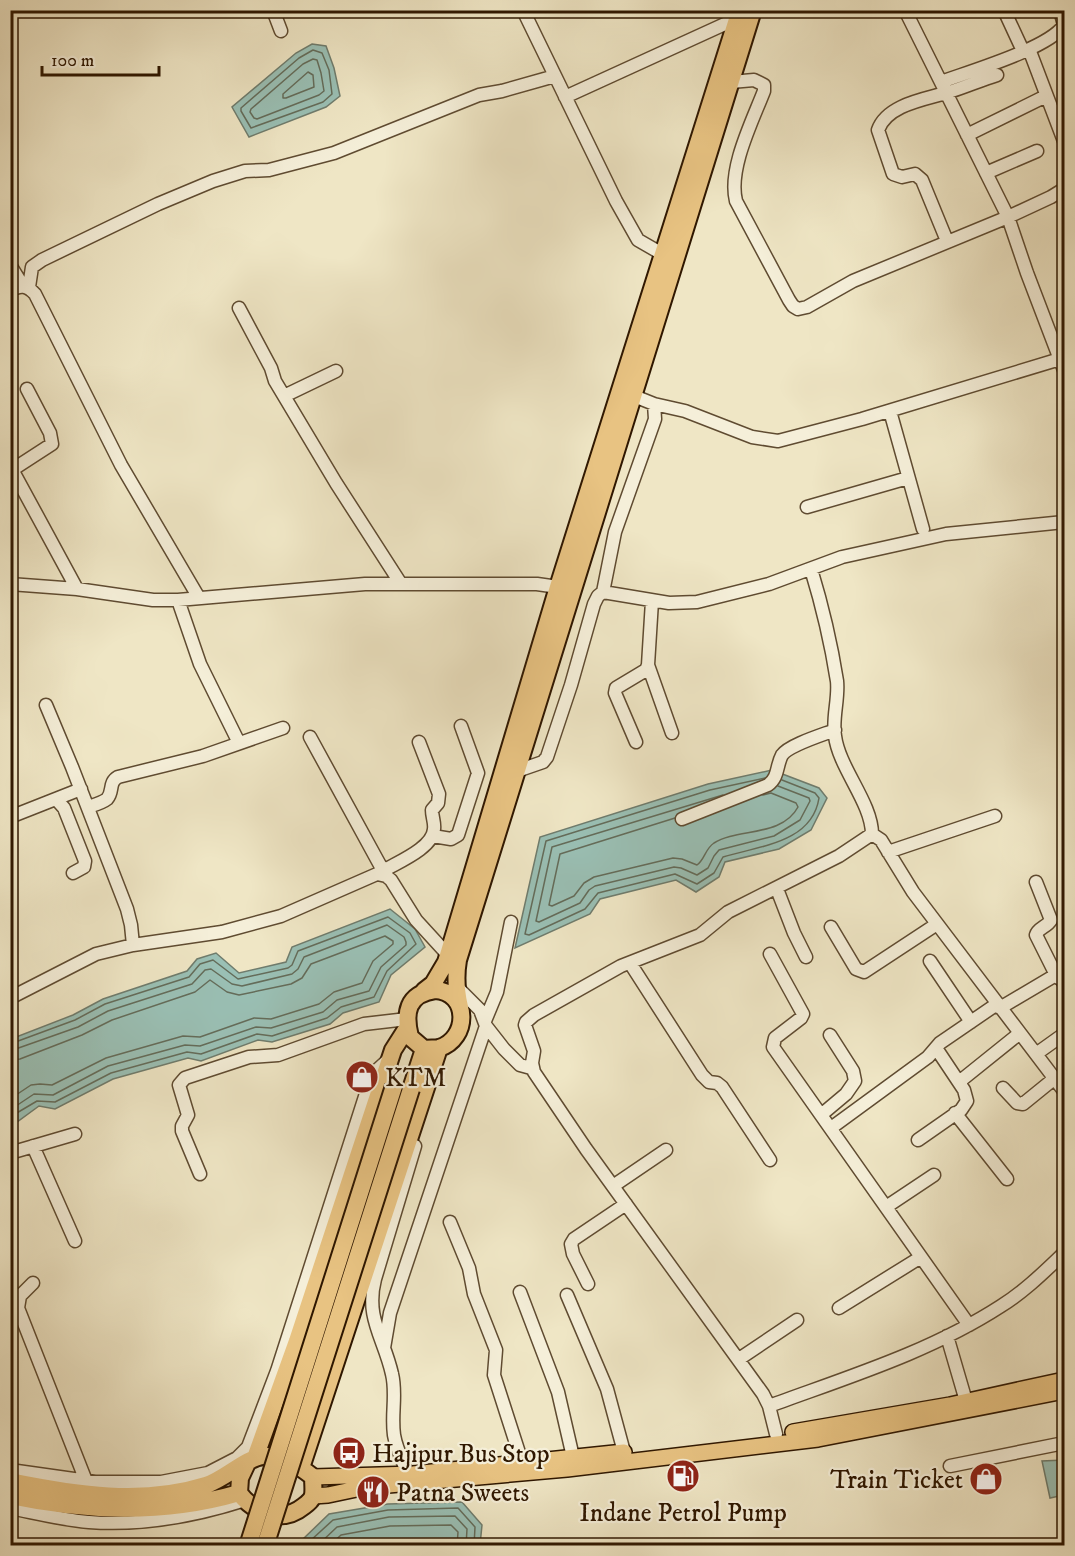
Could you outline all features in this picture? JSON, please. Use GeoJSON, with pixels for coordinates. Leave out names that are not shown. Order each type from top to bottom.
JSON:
{"type":"FeatureCollection","features":[{"type":"Feature","properties":{"kind":"highway"},"geometry":{"type":"LineString","coordinates":[[265,1545],[411,1089],[433,1053],[448,1043],[461,1025],[456,986],[458,960],[753,10]]}},
{"type":"Feature","properties":{"kind":"highway"},"geometry":{"type":"LineString","coordinates":[[248,1545],[394,1086],[408,1028],[408,1006],[433,984],[448,955],[558,587],[739,14]]}},
{"type":"Feature","properties":{"kind":"highway"},"geometry":{"type":"LineString","coordinates":[[424,991],[446,992],[452,995],[460,1007]]}},
{"type":"Feature","properties":{"kind":"highway"},"geometry":{"type":"LineString","coordinates":[[408,1028],[433,1053]]}},
{"type":"Feature","properties":{"kind":"highway"},"geometry":{"type":"LineString","coordinates":[[408,1028],[398,1040],[391,1057],[297,1341],[251,1460],[240,1478],[242,1497],[252,1507],[267,1515],[278,1516],[300,1510],[313,1496],[307,1472],[433,1053]]}},
{"type":"Feature","properties":{"kind":"highway"},"geometry":{"type":"LineString","coordinates":[[10,1481],[108,1496],[135,1503],[208,1479],[251,1460],[266,1456],[296,1463],[307,1472]]}},
{"type":"Feature","properties":{"kind":"highway"},"geometry":{"type":"LineString","coordinates":[[10,1496],[66,1506],[189,1503],[242,1497]]}},
{"type":"Feature","properties":{"kind":"main road"},"geometry":{"type":"LineString","coordinates":[[313,1496],[366,1487],[522,1474],[703,1449],[966,1401],[1065,1380]]}},
{"type":"Feature","properties":{"kind":"main road"},"geometry":{"type":"LineString","coordinates":[[307,1472],[408,1474],[624,1452],[703,1449],[818,1439],[1065,1391]]}},
{"type":"Feature","properties":{"kind":"street"},"geometry":{"type":"LineString","coordinates":[[273,10],[280,31]]}},
{"type":"Feature","properties":{"kind":"street"},"geometry":{"type":"LineString","coordinates":[[523,10],[616,201],[638,240],[664,255]]}},
{"type":"Feature","properties":{"kind":"street"},"geometry":{"type":"LineString","coordinates":[[634,396],[654,404],[685,411],[752,437],[778,441],[1062,364],[1008,217],[904,10]]}},
{"type":"Feature","properties":{"kind":"street"},"geometry":{"type":"LineString","coordinates":[[1004,10],[1026,50],[1065,141]]}},
{"type":"Feature","properties":{"kind":"street"},"geometry":{"type":"LineString","coordinates":[[947,241],[922,180],[915,174],[902,177],[893,174],[878,130],[879,125],[897,110],[1055,35],[1064,26],[1060,10]]}},
{"type":"Feature","properties":{"kind":"street"},"geometry":{"type":"LineString","coordinates":[[565,97],[739,14]]}},
{"type":"Feature","properties":{"kind":"street"},"geometry":{"type":"LineString","coordinates":[[944,88],[998,75]]}},
{"type":"Feature","properties":{"kind":"street"},"geometry":{"type":"LineString","coordinates":[[21,288],[32,267],[42,260],[158,204],[206,184],[245,171],[269,170],[334,153],[479,95],[555,76]]}},
{"type":"Feature","properties":{"kind":"street"},"geometry":{"type":"LineString","coordinates":[[731,82],[754,80],[764,85],[764,92],[736,167],[733,189],[736,201],[793,306],[798,309],[807,307],[853,281],[1008,217],[1065,189]]}},
{"type":"Feature","properties":{"kind":"street"},"geometry":{"type":"LineString","coordinates":[[966,135],[1046,96]]}},
{"type":"Feature","properties":{"kind":"street"},"geometry":{"type":"LineString","coordinates":[[986,173],[1037,151]]}},
{"type":"Feature","properties":{"kind":"street"},"geometry":{"type":"LineString","coordinates":[[10,265],[21,288],[35,294],[122,465],[199,598]]}},
{"type":"Feature","properties":{"kind":"street"},"geometry":{"type":"LineString","coordinates":[[239,308],[284,396],[336,483],[401,584]]}},
{"type":"Feature","properties":{"kind":"street"},"geometry":{"type":"LineString","coordinates":[[284,396],[336,372]]}},
{"type":"Feature","properties":{"kind":"street"},"geometry":{"type":"LineString","coordinates":[[27,389],[50,433],[52,444],[15,468],[14,473],[77,589]]}},
{"type":"Feature","properties":{"kind":"street"},"geometry":{"type":"LineString","coordinates":[[518,771],[543,762],[547,757],[594,604],[603,592],[615,532],[655,419],[654,404]]}},
{"type":"Feature","properties":{"kind":"street"},"geometry":{"type":"LineString","coordinates":[[890,411],[923,529]]}},
{"type":"Feature","properties":{"kind":"street"},"geometry":{"type":"LineString","coordinates":[[807,507],[908,478]]}},
{"type":"Feature","properties":{"kind":"street"},"geometry":{"type":"LineString","coordinates":[[603,592],[652,601],[681,604],[697,602],[769,584],[842,557],[946,534],[1065,522]]}},
{"type":"Feature","properties":{"kind":"street"},"geometry":{"type":"LineString","coordinates":[[812,569],[823,608],[837,682],[835,730],[840,752],[864,806],[872,834],[881,840],[906,882],[998,1006],[1065,1091]]}},
{"type":"Feature","properties":{"kind":"street"},"geometry":{"type":"LineString","coordinates":[[10,584],[77,589],[153,600],[178,600],[365,584],[537,584],[558,587]]}},
{"type":"Feature","properties":{"kind":"street"},"geometry":{"type":"LineString","coordinates":[[178,600],[200,664],[239,743]]}},
{"type":"Feature","properties":{"kind":"street"},"geometry":{"type":"LineString","coordinates":[[636,742],[615,693],[616,688],[646,670],[652,601]]}},
{"type":"Feature","properties":{"kind":"street"},"geometry":{"type":"LineString","coordinates":[[648,665],[672,733]]}},
{"type":"Feature","properties":{"kind":"street"},"geometry":{"type":"LineString","coordinates":[[46,705],[127,909],[133,945]]}},
{"type":"Feature","properties":{"kind":"street"},"geometry":{"type":"LineString","coordinates":[[433,836],[451,839],[458,835],[478,773],[462,726]]}},
{"type":"Feature","properties":{"kind":"street"},"geometry":{"type":"LineString","coordinates":[[88,807],[106,800],[111,784],[118,777],[203,756],[283,728]]}},
{"type":"Feature","properties":{"kind":"street"},"geometry":{"type":"LineString","coordinates":[[682,819],[768,785],[776,776],[785,751],[835,730]]}},
{"type":"Feature","properties":{"kind":"street"},"geometry":{"type":"LineString","coordinates":[[310,738],[385,874],[422,927],[448,955]]}},
{"type":"Feature","properties":{"kind":"street"},"geometry":{"type":"LineString","coordinates":[[10,998],[82,959],[133,945],[222,932],[281,916],[377,874],[385,874],[424,847],[433,836],[432,810],[438,803],[439,794],[419,742]]}},
{"type":"Feature","properties":{"kind":"street"},"geometry":{"type":"LineString","coordinates":[[10,817],[81,789]]}},
{"type":"Feature","properties":{"kind":"street"},"geometry":{"type":"LineString","coordinates":[[56,799],[64,808],[85,861],[84,867],[73,873]]}},
{"type":"Feature","properties":{"kind":"street"},"geometry":{"type":"LineString","coordinates":[[888,852],[995,816]]}},
{"type":"Feature","properties":{"kind":"street"},"geometry":{"type":"LineString","coordinates":[[531,1068],[534,1051],[525,1025],[530,1018],[606,974],[700,935],[728,912],[777,889],[860,844],[872,834]]}},
{"type":"Feature","properties":{"kind":"street"},"geometry":{"type":"LineString","coordinates":[[1036,882],[1051,920],[1036,935],[1061,980]]}},
{"type":"Feature","properties":{"kind":"street"},"geometry":{"type":"LineString","coordinates":[[777,889],[806,957]]}},
{"type":"Feature","properties":{"kind":"street"},"geometry":{"type":"LineString","coordinates":[[384,1349],[390,1313],[497,992],[511,922]]}},
{"type":"Feature","properties":{"kind":"street"},"geometry":{"type":"LineString","coordinates":[[831,927],[856,969],[864,972],[937,924]]}},
{"type":"Feature","properties":{"kind":"street"},"geometry":{"type":"LineString","coordinates":[[770,954],[803,1014],[775,1038],[773,1047],[969,1325]]}},
{"type":"Feature","properties":{"kind":"street"},"geometry":{"type":"LineString","coordinates":[[930,961],[970,1022]]}},
{"type":"Feature","properties":{"kind":"street"},"geometry":{"type":"LineString","coordinates":[[630,963],[702,1075],[709,1083],[717,1083],[722,1087],[770,1160]]}},
{"type":"Feature","properties":{"kind":"street"},"geometry":{"type":"LineString","coordinates":[[831,1128],[928,1057],[940,1043],[970,1022],[1050,978],[1061,980]]}},
{"type":"Feature","properties":{"kind":"street"},"geometry":{"type":"LineString","coordinates":[[456,986],[480,1010],[486,1024],[504,1049],[520,1065],[531,1068],[613,1186],[739,1359],[769,1406],[776,1434]]}},
{"type":"Feature","properties":{"kind":"street"},"geometry":{"type":"LineString","coordinates":[[200,1174],[182,1131],[188,1115],[179,1085],[180,1081],[249,1057],[278,1055],[364,1024],[408,1028]]}},
{"type":"Feature","properties":{"kind":"street"},"geometry":{"type":"LineString","coordinates":[[959,1082],[1020,1033]]}},
{"type":"Feature","properties":{"kind":"street"},"geometry":{"type":"LineString","coordinates":[[1036,1054],[1065,1034]]}},
{"type":"Feature","properties":{"kind":"street"},"geometry":{"type":"LineString","coordinates":[[821,1115],[846,1094],[855,1081],[853,1071],[830,1035]]}},
{"type":"Feature","properties":{"kind":"street"},"geometry":{"type":"LineString","coordinates":[[918,1140],[955,1113],[967,1101],[964,1090],[936,1048]]}},
{"type":"Feature","properties":{"kind":"street"},"geometry":{"type":"LineString","coordinates":[[408,1474],[393,1433],[395,1390],[392,1372],[372,1313],[372,1292],[431,1089],[435,1071],[433,1053]]}},
{"type":"Feature","properties":{"kind":"street"},"geometry":{"type":"LineString","coordinates":[[10,1470],[113,1483],[208,1479],[248,1447],[277,1371],[369,1084],[376,1071],[391,1057]]}},
{"type":"Feature","properties":{"kind":"street"},"geometry":{"type":"LineString","coordinates":[[1003,1088],[1017,1103],[1023,1104],[1055,1078]]}},
{"type":"Feature","properties":{"kind":"street"},"geometry":{"type":"LineString","coordinates":[[955,1113],[1007,1179]]}},
{"type":"Feature","properties":{"kind":"street"},"geometry":{"type":"LineString","coordinates":[[10,1153],[75,1134]]}},
{"type":"Feature","properties":{"kind":"street"},"geometry":{"type":"LineString","coordinates":[[33,1146],[75,1241]]}},
{"type":"Feature","properties":{"kind":"street"},"geometry":{"type":"LineString","coordinates":[[613,1186],[666,1150]]}},
{"type":"Feature","properties":{"kind":"street"},"geometry":{"type":"LineString","coordinates":[[886,1207],[934,1175]]}},
{"type":"Feature","properties":{"kind":"street"},"geometry":{"type":"LineString","coordinates":[[588,1284],[573,1254],[571,1244],[574,1239],[626,1204]]}},
{"type":"Feature","properties":{"kind":"street"},"geometry":{"type":"LineString","coordinates":[[450,1221],[469,1268],[474,1294],[496,1350],[494,1376],[522,1462]]}},
{"type":"Feature","properties":{"kind":"street"},"geometry":{"type":"LineString","coordinates":[[769,1406],[904,1356],[969,1325],[1002,1306],[1028,1287],[1065,1253]]}},
{"type":"Feature","properties":{"kind":"street"},"geometry":{"type":"LineString","coordinates":[[839,1308],[921,1257]]}},
{"type":"Feature","properties":{"kind":"street"},"geometry":{"type":"LineString","coordinates":[[33,1283],[20,1296],[18,1308],[86,1481]]}},
{"type":"Feature","properties":{"kind":"street"},"geometry":{"type":"LineString","coordinates":[[520,1292],[558,1392],[573,1457]]}},
{"type":"Feature","properties":{"kind":"street"},"geometry":{"type":"LineString","coordinates":[[567,1295],[607,1389],[624,1452]]}},
{"type":"Feature","properties":{"kind":"street"},"geometry":{"type":"LineString","coordinates":[[739,1359],[797,1320]]}},
{"type":"Feature","properties":{"kind":"street"},"geometry":{"type":"LineString","coordinates":[[947,1336],[966,1401]]}},
{"type":"Feature","properties":{"kind":"street"},"geometry":{"type":"LineString","coordinates":[[950,1466],[1065,1443]]}},
{"type":"Feature","properties":{"kind":"street"},"geometry":{"type":"LineString","coordinates":[[10,1508],[76,1521],[113,1523],[182,1518],[242,1497]]}},
{"type":"Feature","properties":{"kind":"water"},"geometry":{"type":"Polygon","coordinates":[[[312,44],[326,46],[340,96],[326,107],[249,137],[232,107],[296,53],[312,44]]]}},
{"type":"Feature","properties":{"kind":"water"},"geometry":{"type":"Polygon","coordinates":[[[772,770],[819,788],[827,798],[811,830],[779,849],[725,862],[719,877],[696,892],[676,880],[600,899],[590,914],[515,948],[540,837],[708,784],[772,770]]]}},
{"type":"Feature","properties":{"kind":"water"},"geometry":{"type":"Polygon","coordinates":[[[390,909],[415,929],[425,947],[391,975],[379,1002],[343,1013],[330,1024],[272,1042],[258,1040],[201,1061],[188,1058],[113,1079],[55,1109],[39,1106],[11,1124],[11,1039],[73,1015],[103,999],[187,971],[197,959],[216,953],[239,973],[286,962],[292,947],[390,909]]]}},
{"type":"Feature","properties":{"kind":"water"},"geometry":{"type":"Polygon","coordinates":[[[1064,1460],[1064,1495],[1050,1498],[1042,1461],[1064,1460]]]}},
{"type":"Feature","properties":{"kind":"water"},"geometry":{"type":"Polygon","coordinates":[[[462,1502],[482,1525],[480,1545],[304,1545],[303,1539],[329,1514],[388,1504],[462,1502]]]}},
{"type":"Feature","properties":{"kind":"place","name":"KTM"},"geometry":{"type":"Point","coordinates":[362,1077]}},
{"type":"Feature","properties":{"kind":"place","name":"Hajipur Bus Stop"},"geometry":{"type":"Point","coordinates":[349,1453]}},
{"type":"Feature","properties":{"kind":"place","name":"Indane Petrol Pump"},"geometry":{"type":"Point","coordinates":[683,1476]}},
{"type":"Feature","properties":{"kind":"place","name":"Train Ticket"},"geometry":{"type":"Point","coordinates":[986,1479]}},
{"type":"Feature","properties":{"kind":"place","name":"Patna Sweets"},"geometry":{"type":"Point","coordinates":[373,1492]}}]}
